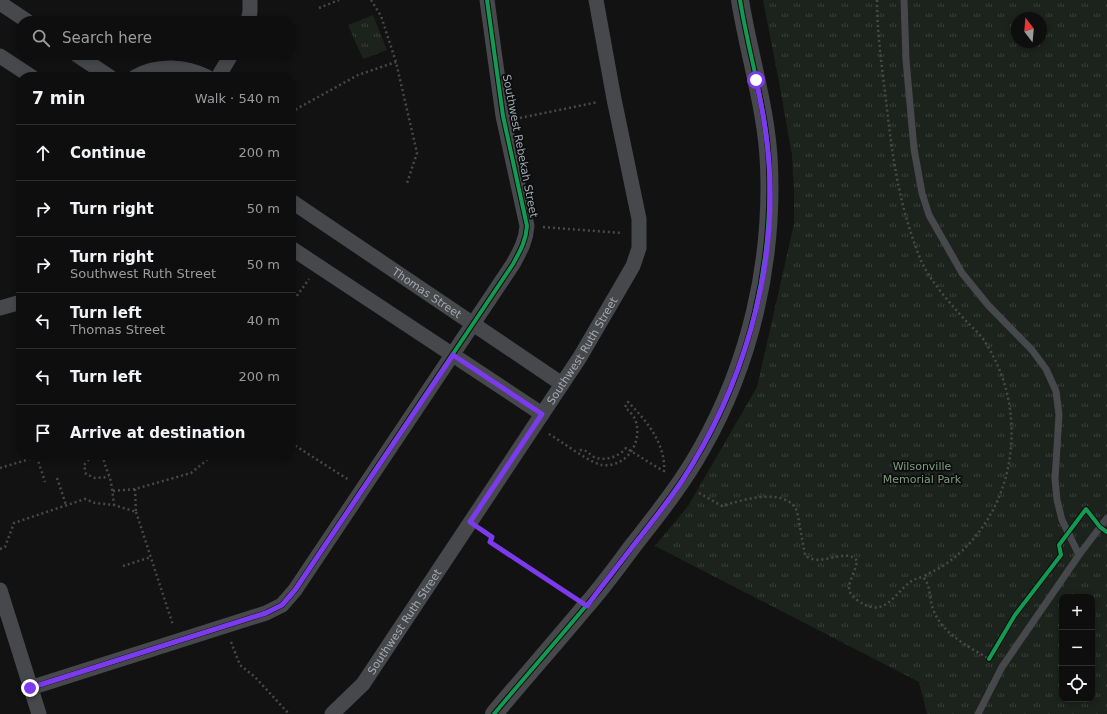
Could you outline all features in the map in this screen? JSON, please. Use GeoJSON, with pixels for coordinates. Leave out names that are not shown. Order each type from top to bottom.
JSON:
{"type":"FeatureCollection","features":[{"type":"Feature","properties":{"kind":"street"},"geometry":{"type":"LineString","coordinates":[[249,16],[250,0]]}},
{"type":"Feature","properties":{"kind":"street","name":"Southwest Rebekah Street"},"geometry":{"type":"LineString","coordinates":[[30,688],[266,613],[282,605],[295,590],[514,264],[523,246],[527,226],[504,121],[487,0]]}},
{"type":"Feature","properties":{"kind":"street","name":"Southwest Ruth Street"},"geometry":{"type":"LineString","coordinates":[[332,714],[363,684],[580,357],[633,266],[639,248],[639,219],[614,99],[596,0]]}},
{"type":"Feature","properties":{"kind":"street"},"geometry":{"type":"LineString","coordinates":[[494,714],[587,606],[682,482],[703,447],[727,398],[742,360],[753,322],[763,276],[769,213],[769,164],[764,114],[740,0]]}},
{"type":"Feature","properties":{"kind":"street"},"geometry":{"type":"LineString","coordinates":[[0,3],[20,16]]}},
{"type":"Feature","properties":{"kind":"street"},"geometry":{"type":"LineString","coordinates":[[0,56],[24,72]]}},
{"type":"Feature","properties":{"kind":"street"},"geometry":{"type":"LineString","coordinates":[[84,60],[102,72]]}},
{"type":"Feature","properties":{"kind":"street"},"geometry":{"type":"LineString","coordinates":[[221,72],[228,60]]}},
{"type":"Feature","properties":{"kind":"street"},"geometry":{"type":"LineString","coordinates":[[148,72],[158,68],[178,68],[198,72]]}},
{"type":"Feature","properties":{"kind":"street","name":"Thomas Street"},"geometry":{"type":"LineString","coordinates":[[296,204],[562,384]]}},
{"type":"Feature","properties":{"kind":"street"},"geometry":{"type":"LineString","coordinates":[[296,251],[542,414]]}},
{"type":"Feature","properties":{"kind":"street"},"geometry":{"type":"LineString","coordinates":[[0,308],[16,303]]}},
{"type":"Feature","properties":{"kind":"street"},"geometry":{"type":"LineString","coordinates":[[0,590],[39,714]]}},
{"type":"Feature","properties":{"kind":"lane"},"geometry":{"type":"LineString","coordinates":[[904,0],[906,60],[914,149],[922,193],[929,215],[962,273],[988,305],[1032,350],[1046,369],[1056,391],[1059,415],[1059,437],[1055,479],[1057,500],[1062,520],[1079,555]]}},
{"type":"Feature","properties":{"kind":"lane"},"geometry":{"type":"LineString","coordinates":[[978,714],[1002,667],[1079,555],[1107,518]]}},
{"type":"Feature","properties":{"kind":"path"},"geometry":{"type":"LineString","coordinates":[[319,8],[339,0]]}},
{"type":"Feature","properties":{"kind":"path"},"geometry":{"type":"LineString","coordinates":[[371,0],[381,16],[396,62],[417,153],[407,183]]}},
{"type":"Feature","properties":{"kind":"path"},"geometry":{"type":"LineString","coordinates":[[699,493],[722,506],[742,500],[785,498],[797,511],[805,555],[809,559],[816,560],[849,555],[855,557],[857,561],[856,568],[849,587],[851,594],[858,601],[871,607],[879,607],[888,604],[916,577],[923,577],[957,555],[982,528],[1000,495],[1006,478],[1012,442],[1012,423],[1009,396],[996,361],[985,340],[952,306],[928,273],[920,259],[910,230],[896,177],[891,149],[880,54],[877,0]]}},
{"type":"Feature","properties":{"kind":"path"},"geometry":{"type":"LineString","coordinates":[[296,109],[358,75],[396,62]]}},
{"type":"Feature","properties":{"kind":"path"},"geometry":{"type":"LineString","coordinates":[[504,121],[614,99]]}},
{"type":"Feature","properties":{"kind":"path"},"geometry":{"type":"LineString","coordinates":[[527,226],[640,234]]}},
{"type":"Feature","properties":{"kind":"path"},"geometry":{"type":"LineString","coordinates":[[296,297],[319,266]]}},
{"type":"Feature","properties":{"kind":"path"},"geometry":{"type":"LineString","coordinates":[[545,431],[593,463],[602,465],[612,464],[624,459],[632,452],[637,438],[637,428],[633,417],[625,407],[628,402],[644,418],[653,433],[665,461],[664,471],[632,452],[626,448],[620,454],[612,458],[603,459],[596,458],[585,450],[580,450],[578,452]]}},
{"type":"Feature","properties":{"kind":"path"},"geometry":{"type":"LineString","coordinates":[[296,446],[362,490]]}},
{"type":"Feature","properties":{"kind":"path"},"geometry":{"type":"LineString","coordinates":[[0,468],[27,460]]}},
{"type":"Feature","properties":{"kind":"path"},"geometry":{"type":"LineString","coordinates":[[38,460],[45,482]]}},
{"type":"Feature","properties":{"kind":"path"},"geometry":{"type":"LineString","coordinates":[[88,460],[84,465],[86,474],[95,478],[109,477]]}},
{"type":"Feature","properties":{"kind":"path"},"geometry":{"type":"LineString","coordinates":[[104,460],[113,491],[114,505]]}},
{"type":"Feature","properties":{"kind":"path"},"geometry":{"type":"LineString","coordinates":[[113,491],[135,490],[191,472],[207,460]]}},
{"type":"Feature","properties":{"kind":"path"},"geometry":{"type":"LineString","coordinates":[[57,478],[66,505]]}},
{"type":"Feature","properties":{"kind":"path"},"geometry":{"type":"LineString","coordinates":[[135,490],[136,512],[178,641]]}},
{"type":"Feature","properties":{"kind":"path"},"geometry":{"type":"LineString","coordinates":[[0,549],[5,547],[14,524],[85,499],[95,503],[114,505],[136,512]]}},
{"type":"Feature","properties":{"kind":"path"},"geometry":{"type":"LineString","coordinates":[[470,522],[492,537],[490,542],[587,606]]}},
{"type":"Feature","properties":{"kind":"path"},"geometry":{"type":"LineString","coordinates":[[123,566],[150,557]]}},
{"type":"Feature","properties":{"kind":"path"},"geometry":{"type":"LineString","coordinates":[[923,577],[927,581],[933,609],[937,618],[952,635],[980,654]]}},
{"type":"Feature","properties":{"kind":"path"},"geometry":{"type":"LineString","coordinates":[[226,626],[240,665],[255,677],[289,714]]}},
{"type":"Feature","properties":{"kind":"green space","name":"Wilsonville Memorial Park"},"geometry":{"type":"Polygon","coordinates":[[[763,0],[1107,0],[1107,714],[927,714],[919,682],[655,546],[688,506],[757,387],[794,224],[792,155],[763,0]]]}},
{"type":"Feature","properties":{"kind":"green space"},"geometry":{"type":"Polygon","coordinates":[[[373,15],[387,50],[363,59],[348,25],[373,15]]]}},
{"type":"Feature","properties":{"kind":"cycle path"},"geometry":{"type":"LineString","coordinates":[[30,688],[266,613],[282,605],[295,590],[513,264],[524,241],[527,226],[503,116],[487,0]]}},
{"type":"Feature","properties":{"kind":"cycle path"},"geometry":{"type":"LineString","coordinates":[[494,714],[597,592],[678,487],[702,448],[719,415],[733,382],[755,312],[767,239],[769,203],[768,145],[740,0]]}},
{"type":"Feature","properties":{"kind":"cycle path"},"geometry":{"type":"LineString","coordinates":[[989,659],[1015,615],[1061,555],[1059,545],[1086,509],[1100,527],[1107,532]]}},
{"type":"Feature","properties":{"kind":"route"},"geometry":{"type":"LineString","coordinates":[[30,688],[266,613],[282,605],[295,590],[453,355],[542,414],[470,522],[492,537],[490,542],[587,606],[682,482],[703,447],[727,398],[742,360],[753,322],[763,276],[769,213],[770,185],[767,141],[764,114],[756,80]]}}]}
